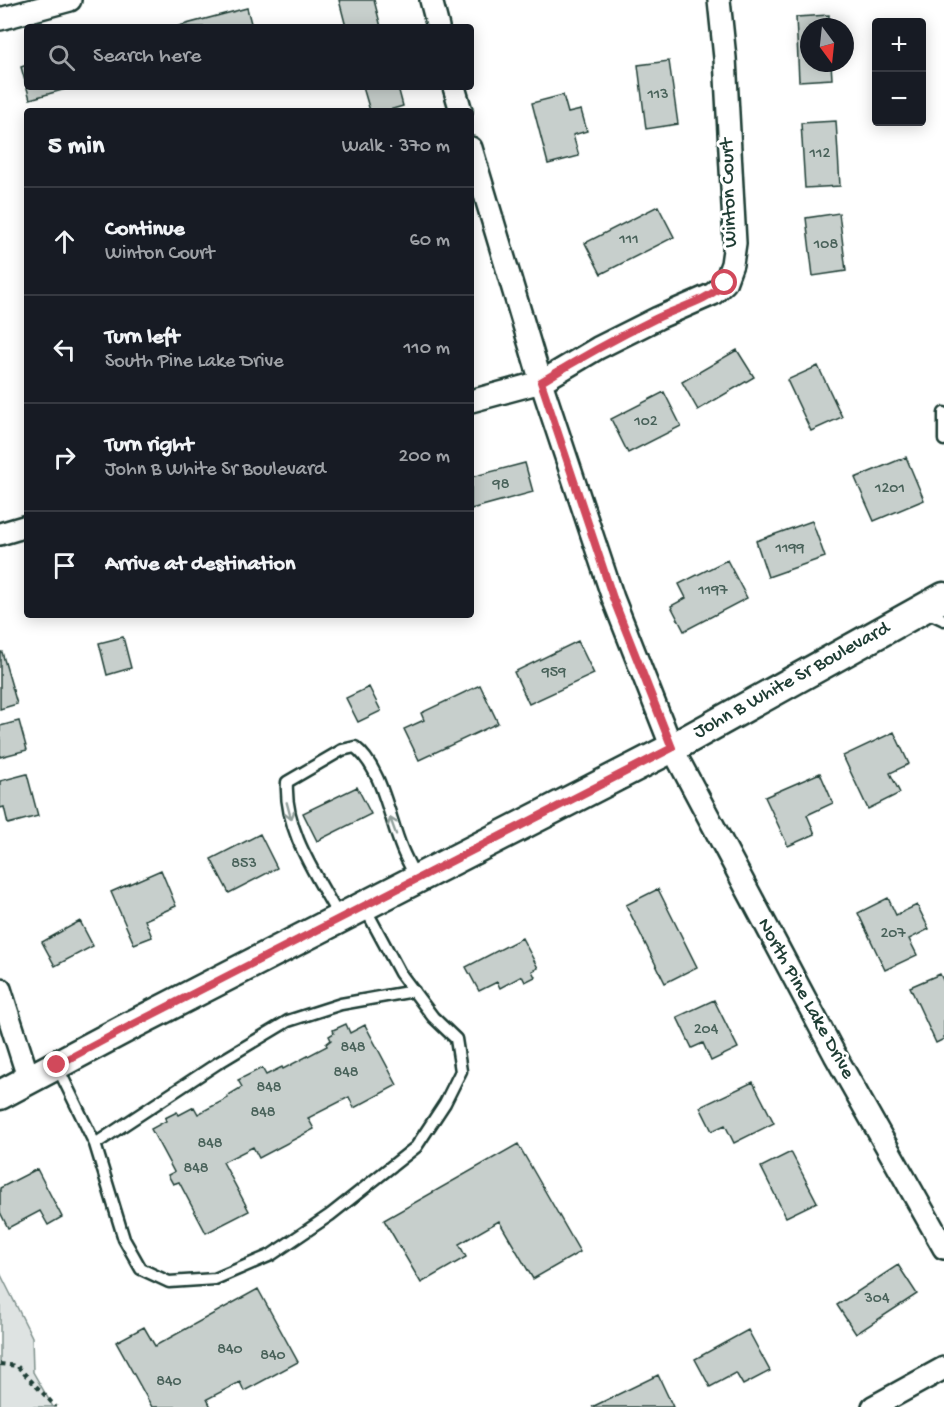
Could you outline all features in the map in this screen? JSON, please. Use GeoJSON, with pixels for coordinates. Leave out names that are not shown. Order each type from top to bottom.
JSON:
{"type":"FeatureCollection","features":[{"type":"Feature","properties":{"kind":"main road","name":"John B White Sr Boulevard"},"geometry":{"type":"LineString","coordinates":[[0,1095],[937,609]]}},
{"type":"Feature","properties":{"kind":"street"},"geometry":{"type":"LineString","coordinates":[[0,19],[70,0]]}},
{"type":"Feature","properties":{"kind":"street"},"geometry":{"type":"LineString","coordinates":[[431,0],[437,24]]}},
{"type":"Feature","properties":{"kind":"street","name":"Winton Court"},"geometry":{"type":"LineString","coordinates":[[474,400],[541,382],[598,348],[713,294],[725,283],[732,264],[735,243],[725,58],[719,0]]}},
{"type":"Feature","properties":{"kind":"street"},"geometry":{"type":"LineString","coordinates":[[455,90],[460,108]]}},
{"type":"Feature","properties":{"kind":"street","name":"North Pine Lake Drive"},"geometry":{"type":"LineString","coordinates":[[474,158],[541,382],[613,598],[672,748],[835,1054],[944,1248]]}},
{"type":"Feature","properties":{"kind":"street"},"geometry":{"type":"LineString","coordinates":[[0,534],[24,527]]}},
{"type":"Feature","properties":{"kind":"street"},"geometry":{"type":"LineString","coordinates":[[0,989],[29,1080]]}},
{"type":"Feature","properties":{"kind":"street"},"geometry":{"type":"LineString","coordinates":[[873,1407],[944,1368]]}},
{"type":"Feature","properties":{"kind":"lane"},"geometry":{"type":"LineString","coordinates":[[944,413],[944,440]]}},
{"type":"Feature","properties":{"kind":"lane"},"geometry":{"type":"LineString","coordinates":[[57,1065],[95,1144],[124,1239],[141,1269],[169,1282],[215,1279],[272,1255],[330,1215],[416,1147],[445,1103],[461,1071],[456,1039],[433,1017],[352,913],[295,834],[286,800],[287,782],[342,750],[355,747],[364,754],[373,768],[402,849],[417,879]]}},
{"type":"Feature","properties":{"kind":"lane"},"geometry":{"type":"LineString","coordinates":[[95,1144],[218,1063],[288,1021],[341,1004],[414,991]]}},
{"type":"Feature","properties":{"kind":"path"},"geometry":{"type":"LineString","coordinates":[[0,1364],[17,1366],[56,1407]]}},
{"type":"Feature","properties":{"kind":"shaded area"},"geometry":{"type":"Polygon","coordinates":[[[0,1273],[32,1337],[33,1372],[53,1407],[0,1407],[0,1273]]]}},
{"type":"Feature","properties":{"kind":"building"},"geometry":{"type":"Polygon","coordinates":[[[339,0],[374,0],[380,24],[345,24],[339,0]]]}},
{"type":"Feature","properties":{"kind":"building"},"geometry":{"type":"Polygon","coordinates":[[[247,8],[251,24],[187,24],[247,8]]]}},
{"type":"Feature","properties":{"kind":"building"},"geometry":{"type":"Polygon","coordinates":[[[829,15],[829,18],[800,18],[800,72],[832,72],[832,79],[799,81],[796,17],[829,15]]]}},
{"type":"Feature","properties":{"kind":"building"},"geometry":{"type":"Polygon","coordinates":[[[669,61],[678,124],[646,129],[638,65],[669,61]]]}},
{"type":"Feature","properties":{"kind":"building"},"geometry":{"type":"Polygon","coordinates":[[[27,90],[62,90],[30,99],[27,90]]]}},
{"type":"Feature","properties":{"kind":"building"},"geometry":{"type":"Polygon","coordinates":[[[364,90],[399,90],[403,106],[369,108],[364,90]]]}},
{"type":"Feature","properties":{"kind":"building"},"geometry":{"type":"Polygon","coordinates":[[[563,95],[568,113],[581,110],[587,131],[573,135],[579,156],[548,164],[532,103],[563,95]]]}},
{"type":"Feature","properties":{"kind":"building"},"geometry":{"type":"Polygon","coordinates":[[[836,121],[840,186],[805,188],[801,123],[836,121]]]}},
{"type":"Feature","properties":{"kind":"building"},"geometry":{"type":"Polygon","coordinates":[[[658,206],[674,237],[601,274],[585,243],[658,206]]]}},
{"type":"Feature","properties":{"kind":"building"},"geometry":{"type":"Polygon","coordinates":[[[839,213],[846,271],[813,276],[806,218],[839,213]]]}},
{"type":"Feature","properties":{"kind":"building"},"geometry":{"type":"Polygon","coordinates":[[[737,350],[754,377],[698,410],[682,382],[737,350]]]}},
{"type":"Feature","properties":{"kind":"building"},"geometry":{"type":"Polygon","coordinates":[[[818,366],[842,417],[811,431],[787,380],[818,366]]]}},
{"type":"Feature","properties":{"kind":"building"},"geometry":{"type":"Polygon","coordinates":[[[664,392],[681,426],[628,453],[611,419],[664,392]]]}},
{"type":"Feature","properties":{"kind":"building"},"geometry":{"type":"Polygon","coordinates":[[[906,457],[924,500],[874,521],[855,478],[906,457]]]}},
{"type":"Feature","properties":{"kind":"building"},"geometry":{"type":"Polygon","coordinates":[[[525,463],[533,492],[474,508],[474,476],[525,463]]]}},
{"type":"Feature","properties":{"kind":"building"},"geometry":{"type":"Polygon","coordinates":[[[812,521],[825,557],[768,577],[756,541],[812,521]]]}},
{"type":"Feature","properties":{"kind":"building"},"geometry":{"type":"Polygon","coordinates":[[[727,560],[747,598],[684,631],[671,606],[686,598],[679,584],[727,560]]]}},
{"type":"Feature","properties":{"kind":"building"},"geometry":{"type":"Polygon","coordinates":[[[123,637],[131,668],[107,675],[99,643],[123,637]]]}},
{"type":"Feature","properties":{"kind":"building"},"geometry":{"type":"Polygon","coordinates":[[[578,641],[594,674],[529,704],[514,672],[578,641]]]}},
{"type":"Feature","properties":{"kind":"building"},"geometry":{"type":"Polygon","coordinates":[[[0,652],[2,652],[17,704],[0,709],[0,652]]]}},
{"type":"Feature","properties":{"kind":"building"},"geometry":{"type":"Polygon","coordinates":[[[480,685],[498,723],[419,760],[404,729],[424,720],[421,713],[480,685]]]}},
{"type":"Feature","properties":{"kind":"building"},"geometry":{"type":"Polygon","coordinates":[[[369,687],[381,711],[358,722],[346,698],[369,687]]]}},
{"type":"Feature","properties":{"kind":"building"},"geometry":{"type":"Polygon","coordinates":[[[19,721],[27,750],[0,757],[0,726],[19,721]]]}},
{"type":"Feature","properties":{"kind":"building"},"geometry":{"type":"Polygon","coordinates":[[[894,732],[909,764],[890,773],[900,793],[868,809],[843,756],[894,732]]]}},
{"type":"Feature","properties":{"kind":"building"},"geometry":{"type":"Polygon","coordinates":[[[820,773],[833,803],[807,815],[815,834],[788,846],[765,797],[820,773]]]}},
{"type":"Feature","properties":{"kind":"building"},"geometry":{"type":"Polygon","coordinates":[[[27,774],[38,816],[8,824],[4,807],[0,808],[0,781],[27,774]]]}},
{"type":"Feature","properties":{"kind":"building"},"geometry":{"type":"Polygon","coordinates":[[[357,787],[371,814],[317,841],[303,813],[357,787]]]}},
{"type":"Feature","properties":{"kind":"building"},"geometry":{"type":"Polygon","coordinates":[[[260,834],[277,868],[229,893],[211,859],[260,834]]]}},
{"type":"Feature","properties":{"kind":"building"},"geometry":{"type":"Polygon","coordinates":[[[161,870],[176,906],[145,920],[152,937],[134,944],[111,892],[161,870]]]}},
{"type":"Feature","properties":{"kind":"building"},"geometry":{"type":"Polygon","coordinates":[[[658,889],[697,967],[665,983],[626,905],[658,889]]]}},
{"type":"Feature","properties":{"kind":"building"},"geometry":{"type":"Polygon","coordinates":[[[888,898],[896,915],[917,905],[929,929],[909,939],[917,955],[885,970],[858,913],[888,898]]]}},
{"type":"Feature","properties":{"kind":"building"},"geometry":{"type":"Polygon","coordinates":[[[80,921],[93,946],[55,966],[42,942],[80,921]]]}},
{"type":"Feature","properties":{"kind":"building"},"geometry":{"type":"Polygon","coordinates":[[[522,938],[538,968],[532,971],[535,977],[525,982],[522,976],[500,988],[497,982],[479,991],[466,967],[522,938]]]}},
{"type":"Feature","properties":{"kind":"building"},"geometry":{"type":"Polygon","coordinates":[[[940,974],[944,982],[944,1039],[936,1043],[910,987],[940,974]]]}},
{"type":"Feature","properties":{"kind":"building"},"geometry":{"type":"Polygon","coordinates":[[[714,1000],[738,1048],[711,1061],[703,1043],[692,1048],[677,1017],[714,1000]]]}},
{"type":"Feature","properties":{"kind":"building"},"geometry":{"type":"Polygon","coordinates":[[[346,1024],[350,1033],[365,1025],[397,1085],[354,1108],[349,1097],[308,1118],[314,1129],[259,1158],[253,1147],[223,1162],[249,1211],[206,1233],[179,1182],[173,1184],[168,1175],[174,1172],[151,1129],[177,1112],[179,1115],[194,1107],[198,1114],[228,1098],[227,1096],[242,1087],[238,1080],[262,1068],[266,1075],[282,1067],[283,1069],[327,1046],[326,1044],[331,1040],[329,1036],[334,1033],[333,1030],[346,1024]]]}},
{"type":"Feature","properties":{"kind":"building"},"geometry":{"type":"Polygon","coordinates":[[[753,1082],[774,1123],[734,1143],[725,1125],[712,1131],[700,1107],[753,1082]]]}},
{"type":"Feature","properties":{"kind":"building"},"geometry":{"type":"Polygon","coordinates":[[[518,1144],[580,1252],[533,1279],[499,1221],[459,1244],[466,1257],[421,1283],[384,1220],[518,1144]]]}},
{"type":"Feature","properties":{"kind":"building"},"geometry":{"type":"Polygon","coordinates":[[[791,1152],[817,1202],[786,1217],[761,1167],[791,1152]]]}},
{"type":"Feature","properties":{"kind":"building"},"geometry":{"type":"Polygon","coordinates":[[[37,1169],[62,1217],[48,1225],[40,1211],[8,1228],[0,1212],[0,1188],[37,1169]]]}},
{"type":"Feature","properties":{"kind":"building"},"geometry":{"type":"Polygon","coordinates":[[[898,1265],[917,1294],[856,1334],[837,1305],[898,1265]]]}},
{"type":"Feature","properties":{"kind":"building"},"geometry":{"type":"Polygon","coordinates":[[[258,1289],[298,1362],[244,1391],[240,1382],[207,1399],[211,1407],[152,1407],[116,1342],[144,1327],[155,1346],[258,1289]]]}},
{"type":"Feature","properties":{"kind":"building"},"geometry":{"type":"Polygon","coordinates":[[[748,1330],[770,1371],[743,1385],[736,1373],[710,1387],[695,1359],[748,1330]]]}},
{"type":"Feature","properties":{"kind":"building"},"geometry":{"type":"Polygon","coordinates":[[[658,1375],[673,1407],[592,1407],[658,1375]]]}},
{"type":"Feature","properties":{"kind":"route"},"geometry":{"type":"LineString","coordinates":[[57,1065],[672,748],[613,598],[541,382],[598,348],[713,294],[725,283]]}}]}
